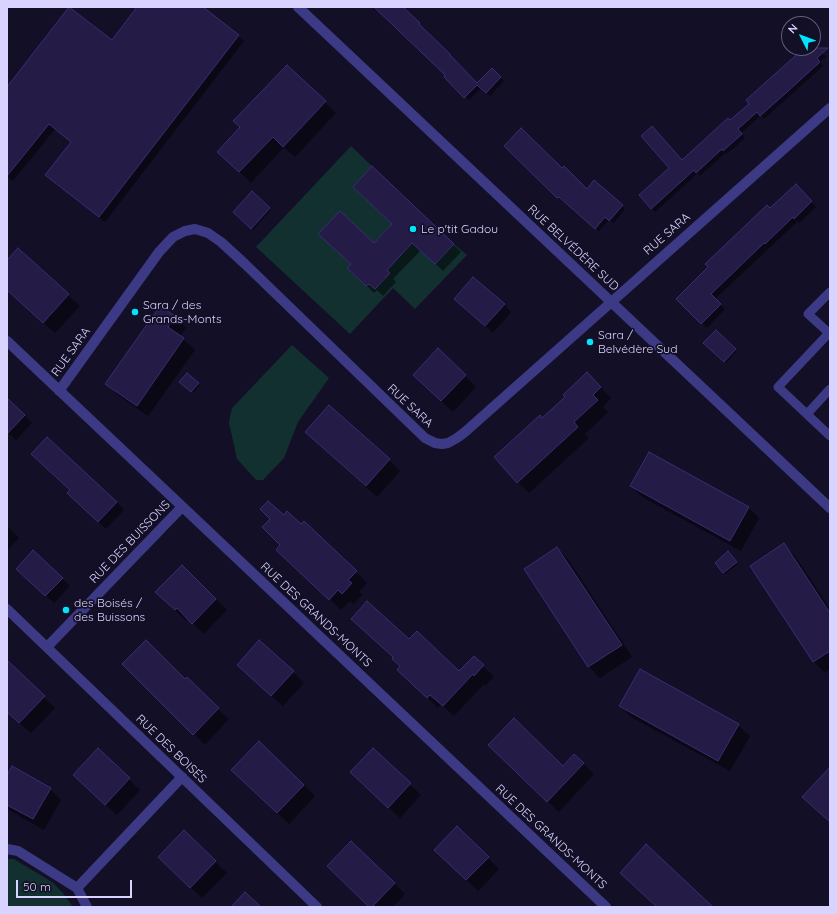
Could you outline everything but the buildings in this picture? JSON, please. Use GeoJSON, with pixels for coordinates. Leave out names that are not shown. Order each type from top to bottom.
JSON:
{"type":"FeatureCollection","features":[{"type":"Feature","properties":{"kind":"street","name":"RUE BELVÉDÈRE SUD"},"geometry":{"type":"LineString","coordinates":[[298,7],[830,508]]}},
{"type":"Feature","properties":{"kind":"street","name":"RUE SARA"},"geometry":{"type":"LineString","coordinates":[[60,391],[159,252],[173,237],[185,231],[196,229],[208,233],[221,242],[413,428],[434,443],[442,444],[457,438],[830,108]]}},
{"type":"Feature","properties":{"kind":"street","name":"RUE DES GRANDS-MONTS"},"geometry":{"type":"LineString","coordinates":[[7,341],[606,907]]}},
{"type":"Feature","properties":{"kind":"street","name":"RUE DES BUISSONS"},"geometry":{"type":"LineString","coordinates":[[47,647],[182,507]]}},
{"type":"Feature","properties":{"kind":"street","name":"RUE DES BOISÉS"},"geometry":{"type":"LineString","coordinates":[[7,609],[317,907]]}},
{"type":"Feature","properties":{"kind":"street"},"geometry":{"type":"LineString","coordinates":[[77,888],[182,777]]}},
{"type":"Feature","properties":{"kind":"street"},"geometry":{"type":"LineString","coordinates":[[7,849],[18,851],[77,888],[87,907]]}},
{"type":"Feature","properties":{"kind":"lane"},"geometry":{"type":"LineString","coordinates":[[830,292],[808,314],[830,334],[778,387],[830,436]]}},
{"type":"Feature","properties":{"kind":"lane"},"geometry":{"type":"LineString","coordinates":[[807,414],[830,388]]}},
{"type":"Feature","properties":{"kind":"green space"},"geometry":{"type":"Polygon","coordinates":[[[351,146],[372,166],[353,187],[392,224],[374,243],[319,234],[351,264],[347,268],[366,286],[369,284],[375,289],[389,274],[377,261],[386,251],[396,260],[412,243],[435,264],[454,244],[467,255],[415,309],[393,288],[350,334],[256,247],[351,146]]]}},
{"type":"Feature","properties":{"kind":"green space"},"geometry":{"type":"Polygon","coordinates":[[[292,345],[329,378],[298,422],[284,458],[263,480],[256,480],[237,459],[229,423],[232,408],[292,345]]]}},
{"type":"Feature","properties":{"kind":"green space"},"geometry":{"type":"Polygon","coordinates":[[[7,859],[14,859],[52,882],[63,893],[73,907],[7,907],[7,859]]]}},
{"type":"Feature","properties":{"kind":"place","name":"Le p'tit Gadou"},"geometry":{"type":"Point","coordinates":[413,229]}},
{"type":"Feature","properties":{"kind":"place","name":"Sara / des Grands-Monts"},"geometry":{"type":"Point","coordinates":[135,312]}},
{"type":"Feature","properties":{"kind":"place","name":"Sara / Belvédère Sud"},"geometry":{"type":"Point","coordinates":[590,342]}},
{"type":"Feature","properties":{"kind":"place","name":"des Boisés / des Buissons"},"geometry":{"type":"Point","coordinates":[66,610]}}]}
